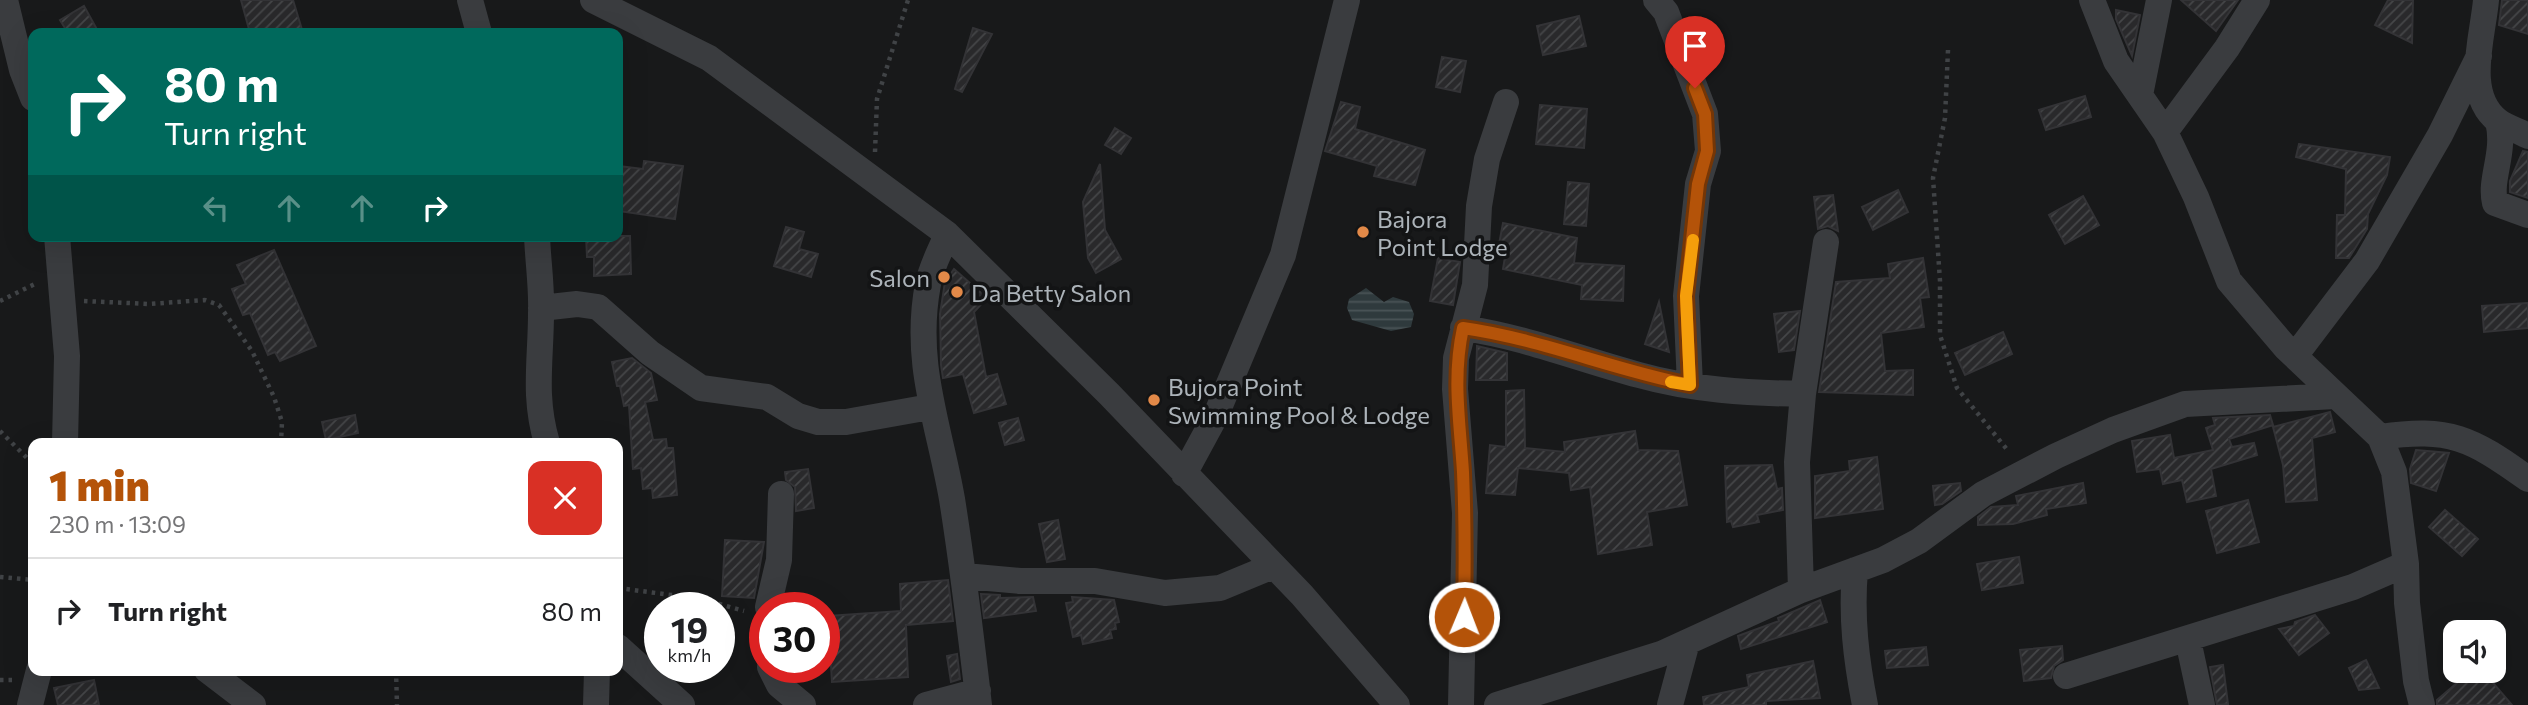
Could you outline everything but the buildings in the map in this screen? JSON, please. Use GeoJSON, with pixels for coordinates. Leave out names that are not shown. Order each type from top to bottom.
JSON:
{"type":"FeatureCollection","features":[{"type":"Feature","properties":{"kind":"street"},"geometry":{"type":"LineString","coordinates":[[5,0],[28,85]]}},
{"type":"Feature","properties":{"kind":"street"},"geometry":{"type":"LineString","coordinates":[[470,0],[478,28]]}},
{"type":"Feature","properties":{"kind":"street"},"geometry":{"type":"LineString","coordinates":[[1184,474],[1216,415],[1283,255],[1347,0]]}},
{"type":"Feature","properties":{"kind":"street"},"geometry":{"type":"LineString","coordinates":[[1656,0],[1666,12],[1705,114],[1707,151],[1698,184],[1686,296],[1690,385]]}},
{"type":"Feature","properties":{"kind":"street"},"geometry":{"type":"LineString","coordinates":[[2092,0],[2116,61],[2165,132],[2196,197],[2229,281],[2295,356],[2380,437],[2394,472],[2406,564],[2406,603],[2416,681],[2422,705]]}},
{"type":"Feature","properties":{"kind":"street"},"geometry":{"type":"LineString","coordinates":[[2140,95],[2159,0]]}},
{"type":"Feature","properties":{"kind":"street"},"geometry":{"type":"LineString","coordinates":[[2165,132],[2227,48],[2257,0]]}},
{"type":"Feature","properties":{"kind":"street"},"geometry":{"type":"LineString","coordinates":[[2486,0],[2478,86],[2484,105],[2498,121],[2528,136]]}},
{"type":"Feature","properties":{"kind":"street"},"geometry":{"type":"LineString","coordinates":[[609,10],[709,58],[947,234],[1109,394],[1273,566],[1397,705]]}},
{"type":"Feature","properties":{"kind":"street"},"geometry":{"type":"LineString","coordinates":[[2295,356],[2367,261],[2440,135],[2479,56]]}},
{"type":"Feature","properties":{"kind":"street"},"geometry":{"type":"LineString","coordinates":[[1461,705],[1465,513],[1455,389],[1456,358],[1475,285],[1479,205],[1487,159],[1506,102]]}},
{"type":"Feature","properties":{"kind":"street"},"geometry":{"type":"LineString","coordinates":[[2498,121],[2502,144],[2493,193],[2496,203],[2528,215]]}},
{"type":"Feature","properties":{"kind":"street"},"geometry":{"type":"LineString","coordinates":[[926,705],[979,698],[965,576],[950,486],[930,407],[923,357],[928,282],[947,234]]}},
{"type":"Feature","properties":{"kind":"street"},"geometry":{"type":"LineString","coordinates":[[57,242],[68,394],[65,438]]}},
{"type":"Feature","properties":{"kind":"street"},"geometry":{"type":"LineString","coordinates":[[537,242],[541,308],[538,413],[546,438]]}},
{"type":"Feature","properties":{"kind":"street"},"geometry":{"type":"LineString","coordinates":[[538,265],[548,242]]}},
{"type":"Feature","properties":{"kind":"street"},"geometry":{"type":"LineString","coordinates":[[1801,590],[1797,462],[1803,394],[1826,242]]}},
{"type":"Feature","properties":{"kind":"street"},"geometry":{"type":"LineString","coordinates":[[541,308],[577,304],[598,307],[650,353],[701,388],[767,397],[798,415],[818,422],[846,422],[930,407]]}},
{"type":"Feature","properties":{"kind":"street"},"geometry":{"type":"LineString","coordinates":[[1463,328],[1510,335],[1640,376],[1739,392],[1803,394]]}},
{"type":"Feature","properties":{"kind":"street"},"geometry":{"type":"LineString","coordinates":[[1497,705],[1585,679],[1687,642],[1801,590],[1855,570],[1919,541],[1983,494],[2113,430],[2185,404],[2335,396]]}},
{"type":"Feature","properties":{"kind":"street"},"geometry":{"type":"LineString","coordinates":[[2380,437],[2437,432],[2459,437],[2495,455],[2528,479]]}},
{"type":"Feature","properties":{"kind":"street"},"geometry":{"type":"LineString","coordinates":[[768,592],[779,560],[781,494]]}},
{"type":"Feature","properties":{"kind":"street"},"geometry":{"type":"LineString","coordinates":[[2066,676],[2353,587],[2406,564]]}},
{"type":"Feature","properties":{"kind":"street"},"geometry":{"type":"LineString","coordinates":[[965,576],[1020,581],[1095,581],[1166,593],[1220,589],[1273,566]]}},
{"type":"Feature","properties":{"kind":"street"},"geometry":{"type":"LineString","coordinates":[[1855,570],[1852,609],[1855,656],[1865,705]]}},
{"type":"Feature","properties":{"kind":"street"},"geometry":{"type":"LineString","coordinates":[[2188,640],[2202,705]]}},
{"type":"Feature","properties":{"kind":"street"},"geometry":{"type":"LineString","coordinates":[[1670,705],[1687,642]]}},
{"type":"Feature","properties":{"kind":"street"},"geometry":{"type":"LineString","coordinates":[[623,652],[682,705]]}},
{"type":"Feature","properties":{"kind":"street"},"geometry":{"type":"LineString","coordinates":[[30,705],[37,676]]}},
{"type":"Feature","properties":{"kind":"street"},"geometry":{"type":"LineString","coordinates":[[215,676],[253,705]]}},
{"type":"Feature","properties":{"kind":"street"},"geometry":{"type":"LineString","coordinates":[[596,705],[597,676]]}},
{"type":"Feature","properties":{"kind":"street"},"geometry":{"type":"LineString","coordinates":[[778,683],[803,705]]}},
{"type":"Feature","properties":{"kind":"path"},"geometry":{"type":"LineString","coordinates":[[872,178],[877,136],[877,99],[908,0]]}},
{"type":"Feature","properties":{"kind":"path"},"geometry":{"type":"LineString","coordinates":[[1948,50],[1945,118],[1933,177],[1940,335],[1957,388],[2026,472]]}},
{"type":"Feature","properties":{"kind":"path"},"geometry":{"type":"LineString","coordinates":[[0,301],[59,272]]}},
{"type":"Feature","properties":{"kind":"path"},"geometry":{"type":"LineString","coordinates":[[62,299],[137,304],[205,300],[219,305],[252,351],[275,397],[282,422],[281,438]]}},
{"type":"Feature","properties":{"kind":"path"},"geometry":{"type":"LineString","coordinates":[[0,431],[28,459]]}},
{"type":"Feature","properties":{"kind":"path"},"geometry":{"type":"LineString","coordinates":[[0,577],[28,580]]}},
{"type":"Feature","properties":{"kind":"path"},"geometry":{"type":"LineString","coordinates":[[623,589],[702,599],[749,609]]}},
{"type":"Feature","properties":{"kind":"path"},"geometry":{"type":"LineString","coordinates":[[396,676],[397,705]]}},
{"type":"Feature","properties":{"kind":"shaded area"},"geometry":{"type":"Polygon","coordinates":[[[1366,288],[1384,302],[1393,297],[1409,302],[1414,314],[1411,327],[1391,331],[1352,320],[1347,308],[1349,299],[1366,288]]]}},
{"type":"Feature","properties":{"kind":"slow traffic"},"geometry":{"type":"LineString","coordinates":[[1671,382],[1690,385],[1685,333],[1686,296],[1693,240]]}},
{"type":"Feature","properties":{"kind":"place","name":"Bajora Point Lodge"},"geometry":{"type":"Point","coordinates":[1363,232]}},
{"type":"Feature","properties":{"kind":"place","name":"Salon"},"geometry":{"type":"Point","coordinates":[944,277]}},
{"type":"Feature","properties":{"kind":"place","name":"Da Betty Salon"},"geometry":{"type":"Point","coordinates":[957,292]}},
{"type":"Feature","properties":{"kind":"place","name":"Bujora Point Swimming Pool & Lodge"},"geometry":{"type":"Point","coordinates":[1154,400]}},
{"type":"Feature","properties":{"kind":"route"},"geometry":{"type":"LineString","coordinates":[[1464,617],[1465,513],[1461,435],[1455,389],[1456,358],[1463,328],[1510,335],[1640,376],[1690,385],[1685,333],[1686,296],[1698,184],[1707,151],[1705,114],[1695,88]]}}]}
